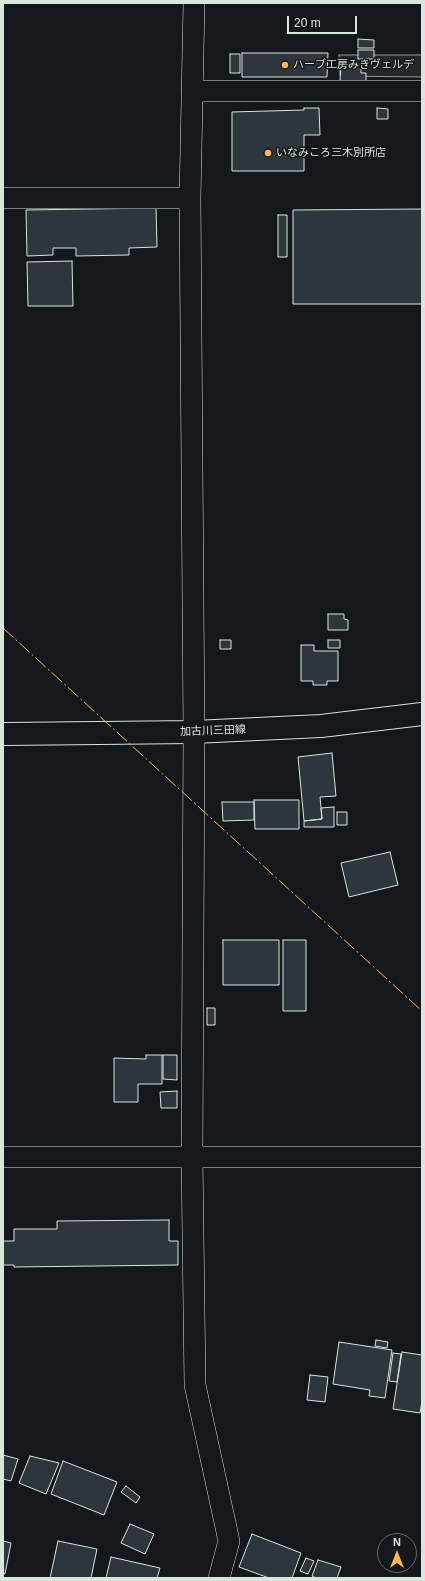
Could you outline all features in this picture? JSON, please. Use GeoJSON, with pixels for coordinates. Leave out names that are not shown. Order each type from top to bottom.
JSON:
{"type":"FeatureCollection","features":[{"type":"Feature","properties":{"kind":"main road","name":"加古川三田線"},"geometry":{"type":"LineString","coordinates":[[3,734],[194,732],[321,726],[422,714]]}},
{"type":"Feature","properties":{"kind":"street"},"geometry":{"type":"LineString","coordinates":[[194,3],[190,198],[194,732],[192,1157],[195,1385],[229,1541],[219,1578]]}},
{"type":"Feature","properties":{"kind":"street"},"geometry":{"type":"LineString","coordinates":[[192,91],[422,90]]}},
{"type":"Feature","properties":{"kind":"street"},"geometry":{"type":"LineString","coordinates":[[3,198],[190,198]]}},
{"type":"Feature","properties":{"kind":"street"},"geometry":{"type":"LineString","coordinates":[[3,1157],[422,1157]]}},
{"type":"Feature","properties":{"kind":"shaded area"},"geometry":{"type":"Polygon","coordinates":[[[339,55],[422,55],[422,77],[340,76],[339,55]]]}},
{"type":"Feature","properties":{"kind":"building"},"geometry":{"type":"Polygon","coordinates":[[[358,39],[374,40],[374,48],[358,48],[358,39]]]}},
{"type":"Feature","properties":{"kind":"building"},"geometry":{"type":"Polygon","coordinates":[[[358,50],[374,50],[374,59],[358,59],[358,50]]]}},
{"type":"Feature","properties":{"kind":"building","name":"ハーブ工房みきヴェルデ"},"geometry":{"type":"Polygon","coordinates":[[[242,53],[328,53],[327,77],[242,77],[242,53]]]}},
{"type":"Feature","properties":{"kind":"building"},"geometry":{"type":"Polygon","coordinates":[[[230,54],[240,54],[240,73],[230,73],[230,54]]]}},
{"type":"Feature","properties":{"kind":"building"},"geometry":{"type":"Polygon","coordinates":[[[341,65],[361,65],[361,73],[366,73],[366,81],[340,81],[341,65]]]}},
{"type":"Feature","properties":{"kind":"building"},"geometry":{"type":"Polygon","coordinates":[[[304,108],[319,108],[320,135],[304,135],[304,171],[232,171],[232,112],[304,110],[304,108]]]}},
{"type":"Feature","properties":{"kind":"building"},"geometry":{"type":"Polygon","coordinates":[[[377,108],[388,109],[388,119],[377,119],[377,108]]]}},
{"type":"Feature","properties":{"kind":"building"},"geometry":{"type":"Polygon","coordinates":[[[156,208],[157,247],[129,248],[129,255],[76,256],[76,248],[53,248],[53,255],[27,256],[26,210],[156,208]]]}},
{"type":"Feature","properties":{"kind":"building"},"geometry":{"type":"Polygon","coordinates":[[[422,209],[422,304],[293,304],[293,210],[422,209]]]}},
{"type":"Feature","properties":{"kind":"building"},"geometry":{"type":"Polygon","coordinates":[[[278,215],[287,215],[287,257],[278,257],[278,215]]]}},
{"type":"Feature","properties":{"kind":"building"},"geometry":{"type":"Polygon","coordinates":[[[72,261],[73,306],[28,306],[27,262],[72,261]]]}},
{"type":"Feature","properties":{"kind":"building"},"geometry":{"type":"Polygon","coordinates":[[[328,614],[344,614],[344,619],[348,620],[348,630],[328,630],[328,614]]]}},
{"type":"Feature","properties":{"kind":"building"},"geometry":{"type":"Polygon","coordinates":[[[220,640],[231,640],[231,649],[220,649],[220,640]]]}},
{"type":"Feature","properties":{"kind":"building"},"geometry":{"type":"Polygon","coordinates":[[[328,640],[340,640],[340,648],[328,648],[328,640]]]}},
{"type":"Feature","properties":{"kind":"building"},"geometry":{"type":"Polygon","coordinates":[[[301,645],[314,645],[314,651],[338,651],[338,681],[327,681],[327,685],[313,685],[313,681],[301,681],[301,645]]]}},
{"type":"Feature","properties":{"kind":"building"},"geometry":{"type":"Polygon","coordinates":[[[332,753],[336,796],[320,797],[322,819],[304,821],[298,757],[332,753]]]}},
{"type":"Feature","properties":{"kind":"building"},"geometry":{"type":"Polygon","coordinates":[[[254,800],[299,800],[299,829],[255,829],[254,800]]]}},
{"type":"Feature","properties":{"kind":"building"},"geometry":{"type":"Polygon","coordinates":[[[222,802],[254,802],[254,820],[223,821],[222,802]]]}},
{"type":"Feature","properties":{"kind":"building"},"geometry":{"type":"Polygon","coordinates":[[[334,807],[334,827],[304,827],[304,821],[322,819],[321,808],[334,807]]]}},
{"type":"Feature","properties":{"kind":"building"},"geometry":{"type":"Polygon","coordinates":[[[337,812],[347,812],[347,825],[337,825],[337,812]]]}},
{"type":"Feature","properties":{"kind":"building"},"geometry":{"type":"Polygon","coordinates":[[[390,852],[398,885],[349,897],[341,863],[390,852]]]}},
{"type":"Feature","properties":{"kind":"building"},"geometry":{"type":"Polygon","coordinates":[[[223,940],[279,940],[279,985],[223,985],[223,940]]]}},
{"type":"Feature","properties":{"kind":"building"},"geometry":{"type":"Polygon","coordinates":[[[283,940],[306,940],[306,1011],[283,1011],[283,940]]]}},
{"type":"Feature","properties":{"kind":"building"},"geometry":{"type":"Polygon","coordinates":[[[207,1008],[215,1008],[215,1025],[207,1025],[207,1008]]]}},
{"type":"Feature","properties":{"kind":"building"},"geometry":{"type":"Polygon","coordinates":[[[146,1055],[162,1055],[162,1084],[138,1084],[138,1102],[114,1102],[114,1058],[146,1059],[146,1055]]]}},
{"type":"Feature","properties":{"kind":"building"},"geometry":{"type":"Polygon","coordinates":[[[163,1055],[177,1055],[177,1080],[163,1079],[163,1055]]]}},
{"type":"Feature","properties":{"kind":"building"},"geometry":{"type":"Polygon","coordinates":[[[177,1091],[177,1108],[161,1108],[160,1092],[177,1091]]]}},
{"type":"Feature","properties":{"kind":"building"},"geometry":{"type":"Polygon","coordinates":[[[169,1220],[169,1241],[178,1241],[178,1265],[14,1267],[14,1265],[3,1265],[3,1241],[14,1241],[14,1229],[57,1229],[57,1221],[169,1220]]]}},
{"type":"Feature","properties":{"kind":"building"},"geometry":{"type":"Polygon","coordinates":[[[376,1340],[388,1342],[387,1348],[375,1346],[376,1340]]]}},
{"type":"Feature","properties":{"kind":"building"},"geometry":{"type":"Polygon","coordinates":[[[339,1342],[392,1350],[385,1398],[369,1396],[370,1390],[333,1384],[339,1342]]]}},
{"type":"Feature","properties":{"kind":"building"},"geometry":{"type":"Polygon","coordinates":[[[402,1352],[422,1355],[422,1401],[420,1413],[393,1409],[402,1352]]]}},
{"type":"Feature","properties":{"kind":"building"},"geometry":{"type":"Polygon","coordinates":[[[393,1353],[401,1354],[397,1382],[389,1381],[393,1353]]]}},
{"type":"Feature","properties":{"kind":"building"},"geometry":{"type":"Polygon","coordinates":[[[310,1375],[328,1377],[325,1402],[307,1400],[310,1375]]]}},
{"type":"Feature","properties":{"kind":"building"},"geometry":{"type":"Polygon","coordinates":[[[3,1455],[18,1459],[11,1481],[3,1479],[3,1455]]]}},
{"type":"Feature","properties":{"kind":"building"},"geometry":{"type":"Polygon","coordinates":[[[30,1456],[59,1463],[46,1494],[19,1483],[30,1456]]]}},
{"type":"Feature","properties":{"kind":"building"},"geometry":{"type":"Polygon","coordinates":[[[63,1461],[117,1482],[104,1515],[51,1494],[63,1461]]]}},
{"type":"Feature","properties":{"kind":"building"},"geometry":{"type":"Polygon","coordinates":[[[126,1486],[140,1497],[136,1503],[121,1492],[126,1486]]]}},
{"type":"Feature","properties":{"kind":"building"},"geometry":{"type":"Polygon","coordinates":[[[130,1524],[154,1534],[145,1554],[121,1543],[130,1524]]]}},
{"type":"Feature","properties":{"kind":"building"},"geometry":{"type":"Polygon","coordinates":[[[252,1534],[301,1553],[292,1578],[269,1578],[239,1567],[252,1534]]]}},
{"type":"Feature","properties":{"kind":"building"},"geometry":{"type":"Polygon","coordinates":[[[3,1541],[11,1543],[5,1574],[3,1573],[3,1541]]]}},
{"type":"Feature","properties":{"kind":"building"},"geometry":{"type":"Polygon","coordinates":[[[58,1541],[97,1549],[91,1578],[50,1578],[58,1541]]]}},
{"type":"Feature","properties":{"kind":"building"},"geometry":{"type":"Polygon","coordinates":[[[111,1557],[160,1568],[157,1578],[106,1578],[111,1557]]]}},
{"type":"Feature","properties":{"kind":"building"},"geometry":{"type":"Polygon","coordinates":[[[306,1558],[314,1561],[308,1574],[300,1571],[306,1558]]]}},
{"type":"Feature","properties":{"kind":"building"},"geometry":{"type":"Polygon","coordinates":[[[318,1560],[341,1567],[337,1578],[316,1578],[312,1576],[318,1560]]]}},
{"type":"Feature","properties":{"kind":"power"},"geometry":{"type":"LineString","coordinates":[[3,628],[422,1011]]}},
{"type":"Feature","properties":{"kind":"place","name":"ハーブ工房みきヴェルデ"},"geometry":{"type":"Point","coordinates":[285,65]}},
{"type":"Feature","properties":{"kind":"place","name":"いなみころ三木別所店"},"geometry":{"type":"Point","coordinates":[268,153]}}]}
